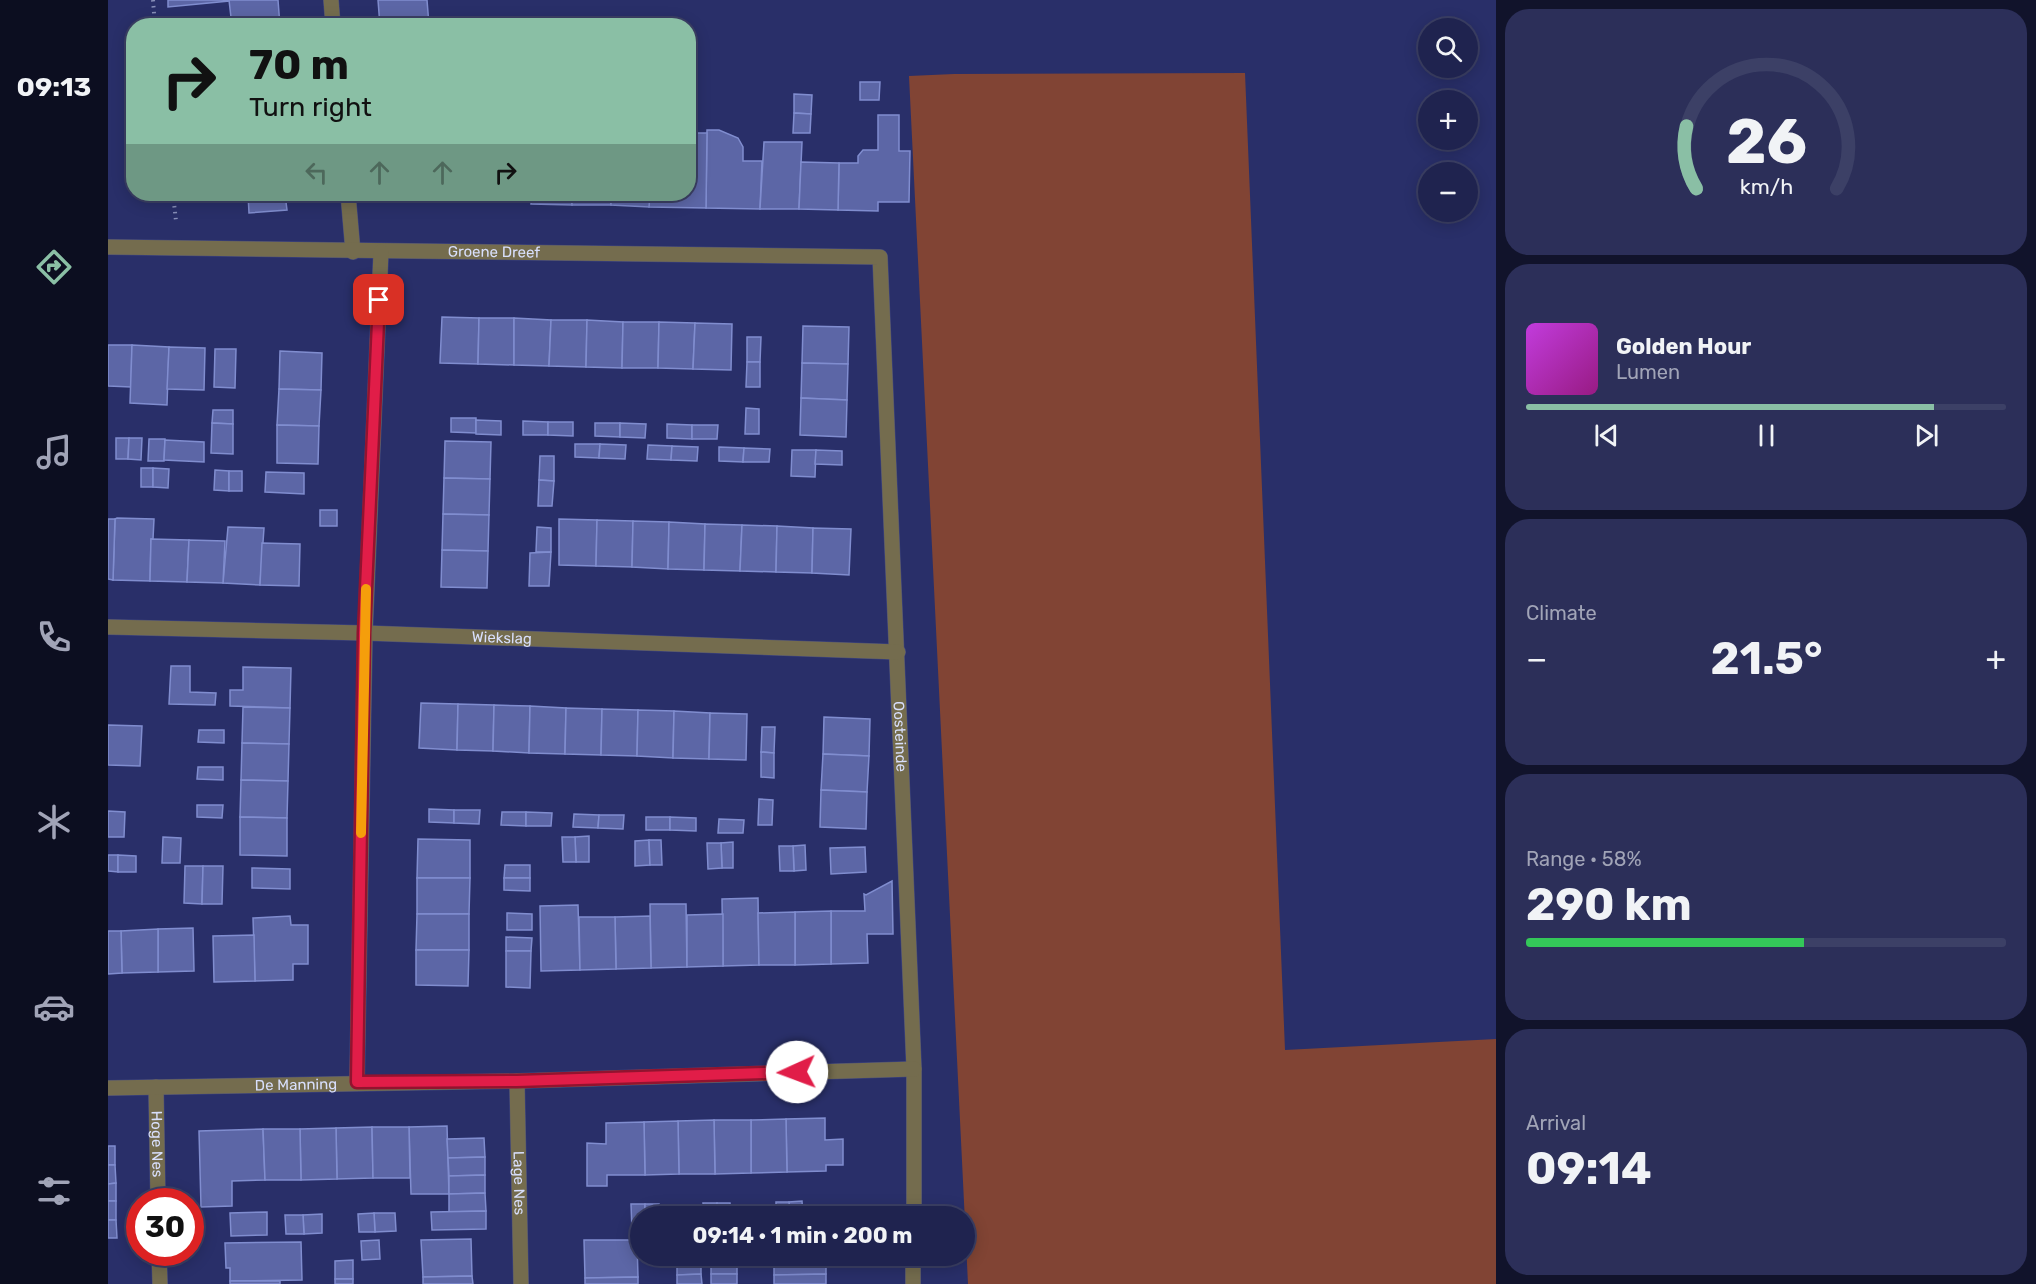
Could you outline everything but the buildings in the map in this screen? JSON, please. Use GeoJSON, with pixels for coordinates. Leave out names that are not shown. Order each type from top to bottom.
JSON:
{"type":"FeatureCollection","features":[{"type":"Feature","properties":{"kind":"street"},"geometry":{"type":"LineString","coordinates":[[331,0],[332,18]]}},
{"type":"Feature","properties":{"kind":"street"},"geometry":{"type":"LineString","coordinates":[[349,201],[353,252]]}},
{"type":"Feature","properties":{"kind":"street","name":"Groene Dreef"},"geometry":{"type":"LineString","coordinates":[[108,247],[353,252],[880,257]]}},
{"type":"Feature","properties":{"kind":"street"},"geometry":{"type":"LineString","coordinates":[[357,1082],[364,633],[381,252]]}},
{"type":"Feature","properties":{"kind":"street","name":"Oosteinde"},"geometry":{"type":"LineString","coordinates":[[880,257],[914,1069],[914,1206]]}},
{"type":"Feature","properties":{"kind":"street","name":"Wiekslag"},"geometry":{"type":"LineString","coordinates":[[108,627],[364,633],[898,652]]}},
{"type":"Feature","properties":{"kind":"street","name":"De Manning"},"geometry":{"type":"LineString","coordinates":[[108,1088],[517,1081],[914,1069]]}},
{"type":"Feature","properties":{"kind":"street","name":"Lage Nes"},"geometry":{"type":"LineString","coordinates":[[517,1081],[521,1284]]}},
{"type":"Feature","properties":{"kind":"street","name":"Hoge Nes"},"geometry":{"type":"LineString","coordinates":[[156,1087],[158,1188]]}},
{"type":"Feature","properties":{"kind":"street"},"geometry":{"type":"LineString","coordinates":[[159,1266],[160,1284]]}},
{"type":"Feature","properties":{"kind":"street"},"geometry":{"type":"LineString","coordinates":[[913,1284],[914,1266]]}},
{"type":"Feature","properties":{"kind":"path"},"geometry":{"type":"LineString","coordinates":[[153,0],[154,18]]}},
{"type":"Feature","properties":{"kind":"shaded area"},"geometry":{"type":"Polygon","coordinates":[[[1245,73],[1285,1050],[1496,1039],[1496,1284],[968,1284],[967,1266],[975,1266],[975,1206],[964,1206],[909,76],[1245,73]]]}},
{"type":"Feature","properties":{"kind":"slow traffic"},"geometry":{"type":"LineString","coordinates":[[361,833],[366,589]]}},
{"type":"Feature","properties":{"kind":"route"},"geometry":{"type":"LineString","coordinates":[[379,300],[364,633],[357,1082],[517,1081],[797,1072]]}}]}
